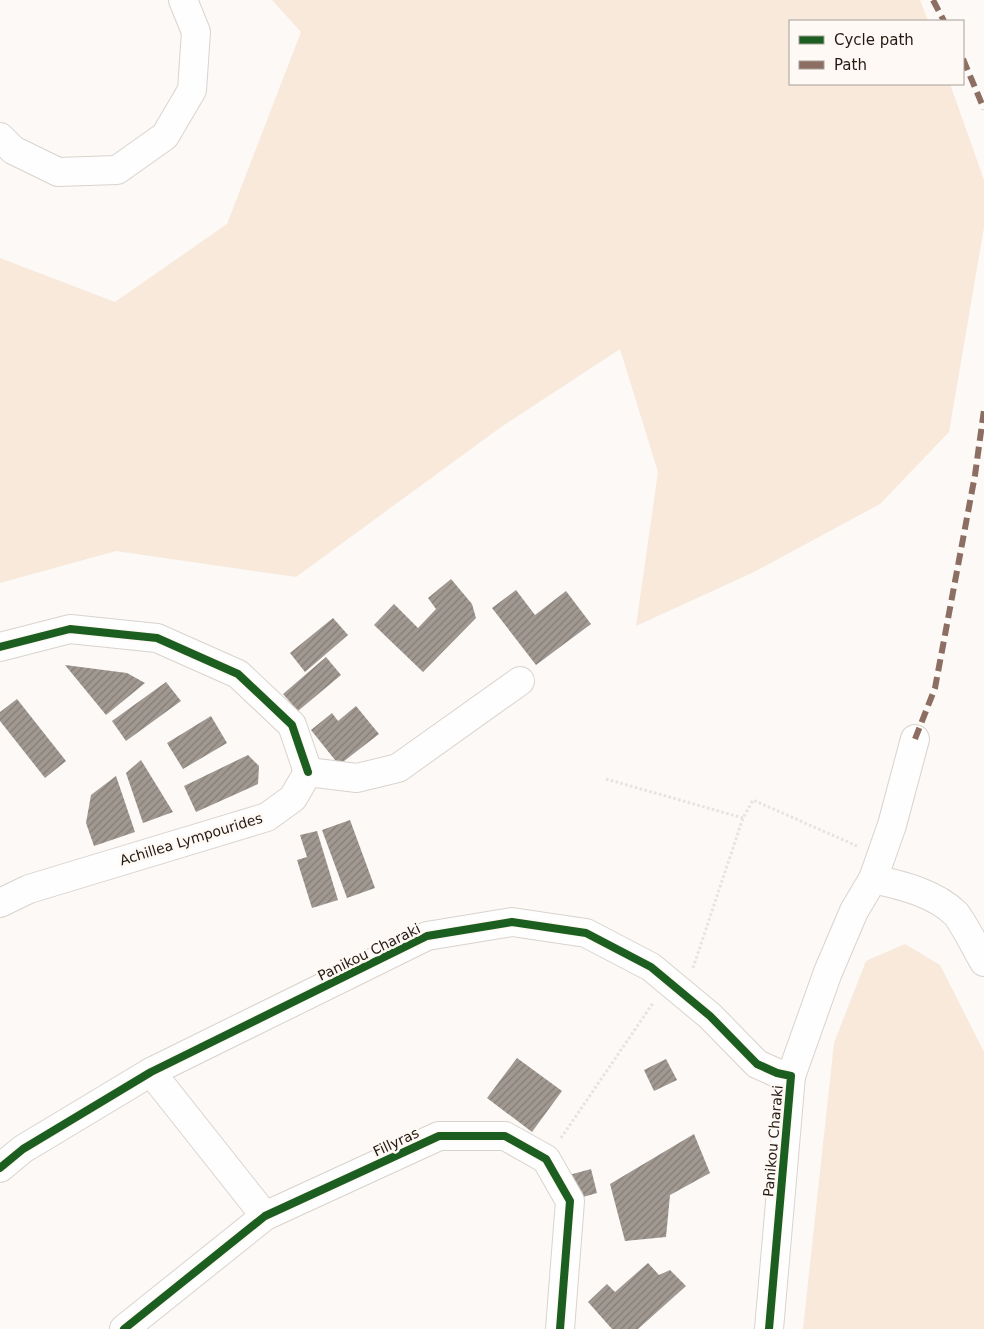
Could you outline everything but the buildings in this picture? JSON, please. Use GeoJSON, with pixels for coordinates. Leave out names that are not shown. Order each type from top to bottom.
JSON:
{"type":"FeatureCollection","features":[{"type":"Feature","properties":{"kind":"street"},"geometry":{"type":"LineString","coordinates":[[0,137],[12,150],[58,172],[117,170],[165,136],[192,90],[196,32],[183,0]]}},
{"type":"Feature","properties":{"kind":"street"},"geometry":{"type":"LineString","coordinates":[[0,647],[70,629],[157,638],[238,674],[292,724],[308,772],[357,778],[398,768],[520,681]]}},
{"type":"Feature","properties":{"kind":"street"},"geometry":{"type":"LineString","coordinates":[[791,1076],[828,972],[854,912],[877,868],[892,825],[916,739]]}},
{"type":"Feature","properties":{"kind":"street","name":"Achillea Lympourides"},"geometry":{"type":"LineString","coordinates":[[0,903],[29,889],[266,817],[293,798],[308,772]]}},
{"type":"Feature","properties":{"kind":"street"},"geometry":{"type":"LineString","coordinates":[[877,868],[897,884],[936,900],[956,915],[984,962]]}},
{"type":"Feature","properties":{"kind":"street","name":"Panikou Charaki"},"geometry":{"type":"LineString","coordinates":[[0,1168],[23,1150],[151,1072],[427,936],[512,922],[586,933],[651,967],[710,1016],[757,1064],[777,1073],[791,1076],[769,1329]]}},
{"type":"Feature","properties":{"kind":"street"},"geometry":{"type":"LineString","coordinates":[[151,1072],[265,1216]]}},
{"type":"Feature","properties":{"kind":"street","name":"Fillyras"},"geometry":{"type":"LineString","coordinates":[[124,1329],[265,1216],[439,1136],[505,1136],[546,1159]]}},
{"type":"Feature","properties":{"kind":"street"},"geometry":{"type":"LineString","coordinates":[[546,1159],[570,1201],[560,1329]]}},
{"type":"Feature","properties":{"kind":"path"},"geometry":{"type":"LineString","coordinates":[[606,779],[744,818]]}},
{"type":"Feature","properties":{"kind":"path"},"geometry":{"type":"LineString","coordinates":[[546,1159],[676,988],[744,818],[753,800],[877,868]]}},
{"type":"Feature","properties":{"kind":"shaded area"},"geometry":{"type":"Polygon","coordinates":[[[272,0],[920,0],[928,20],[789,20],[789,85],[950,85],[984,180],[984,227],[949,432],[880,504],[754,572],[636,626],[658,472],[620,349],[501,427],[296,577],[116,551],[0,583],[0,258],[115,302],[227,224],[301,32],[272,0]]]}},
{"type":"Feature","properties":{"kind":"shaded area"},"geometry":{"type":"Polygon","coordinates":[[[905,944],[940,965],[984,1052],[984,1329],[803,1329],[834,1043],[866,961],[905,944]]]}},
{"type":"Feature","properties":{"kind":"marked path"},"geometry":{"type":"LineString","coordinates":[[933,0],[943,20]]}},
{"type":"Feature","properties":{"kind":"marked path"},"geometry":{"type":"LineString","coordinates":[[964,61],[984,109]]}},
{"type":"Feature","properties":{"kind":"marked path"},"geometry":{"type":"LineString","coordinates":[[915,739],[935,688],[975,475],[984,410]]}},
{"type":"Feature","properties":{"kind":"cycle path"},"geometry":{"type":"LineString","coordinates":[[0,647],[70,629],[157,638],[238,674],[292,725],[308,772]]}},
{"type":"Feature","properties":{"kind":"cycle path"},"geometry":{"type":"LineString","coordinates":[[0,1168],[23,1149],[151,1072],[427,936],[512,922],[586,933],[651,967],[710,1016],[757,1064],[777,1073],[791,1076],[769,1329]]}},
{"type":"Feature","properties":{"kind":"cycle path"},"geometry":{"type":"LineString","coordinates":[[124,1329],[265,1216],[439,1136],[505,1136],[546,1159],[570,1201],[560,1329]]}}]}
